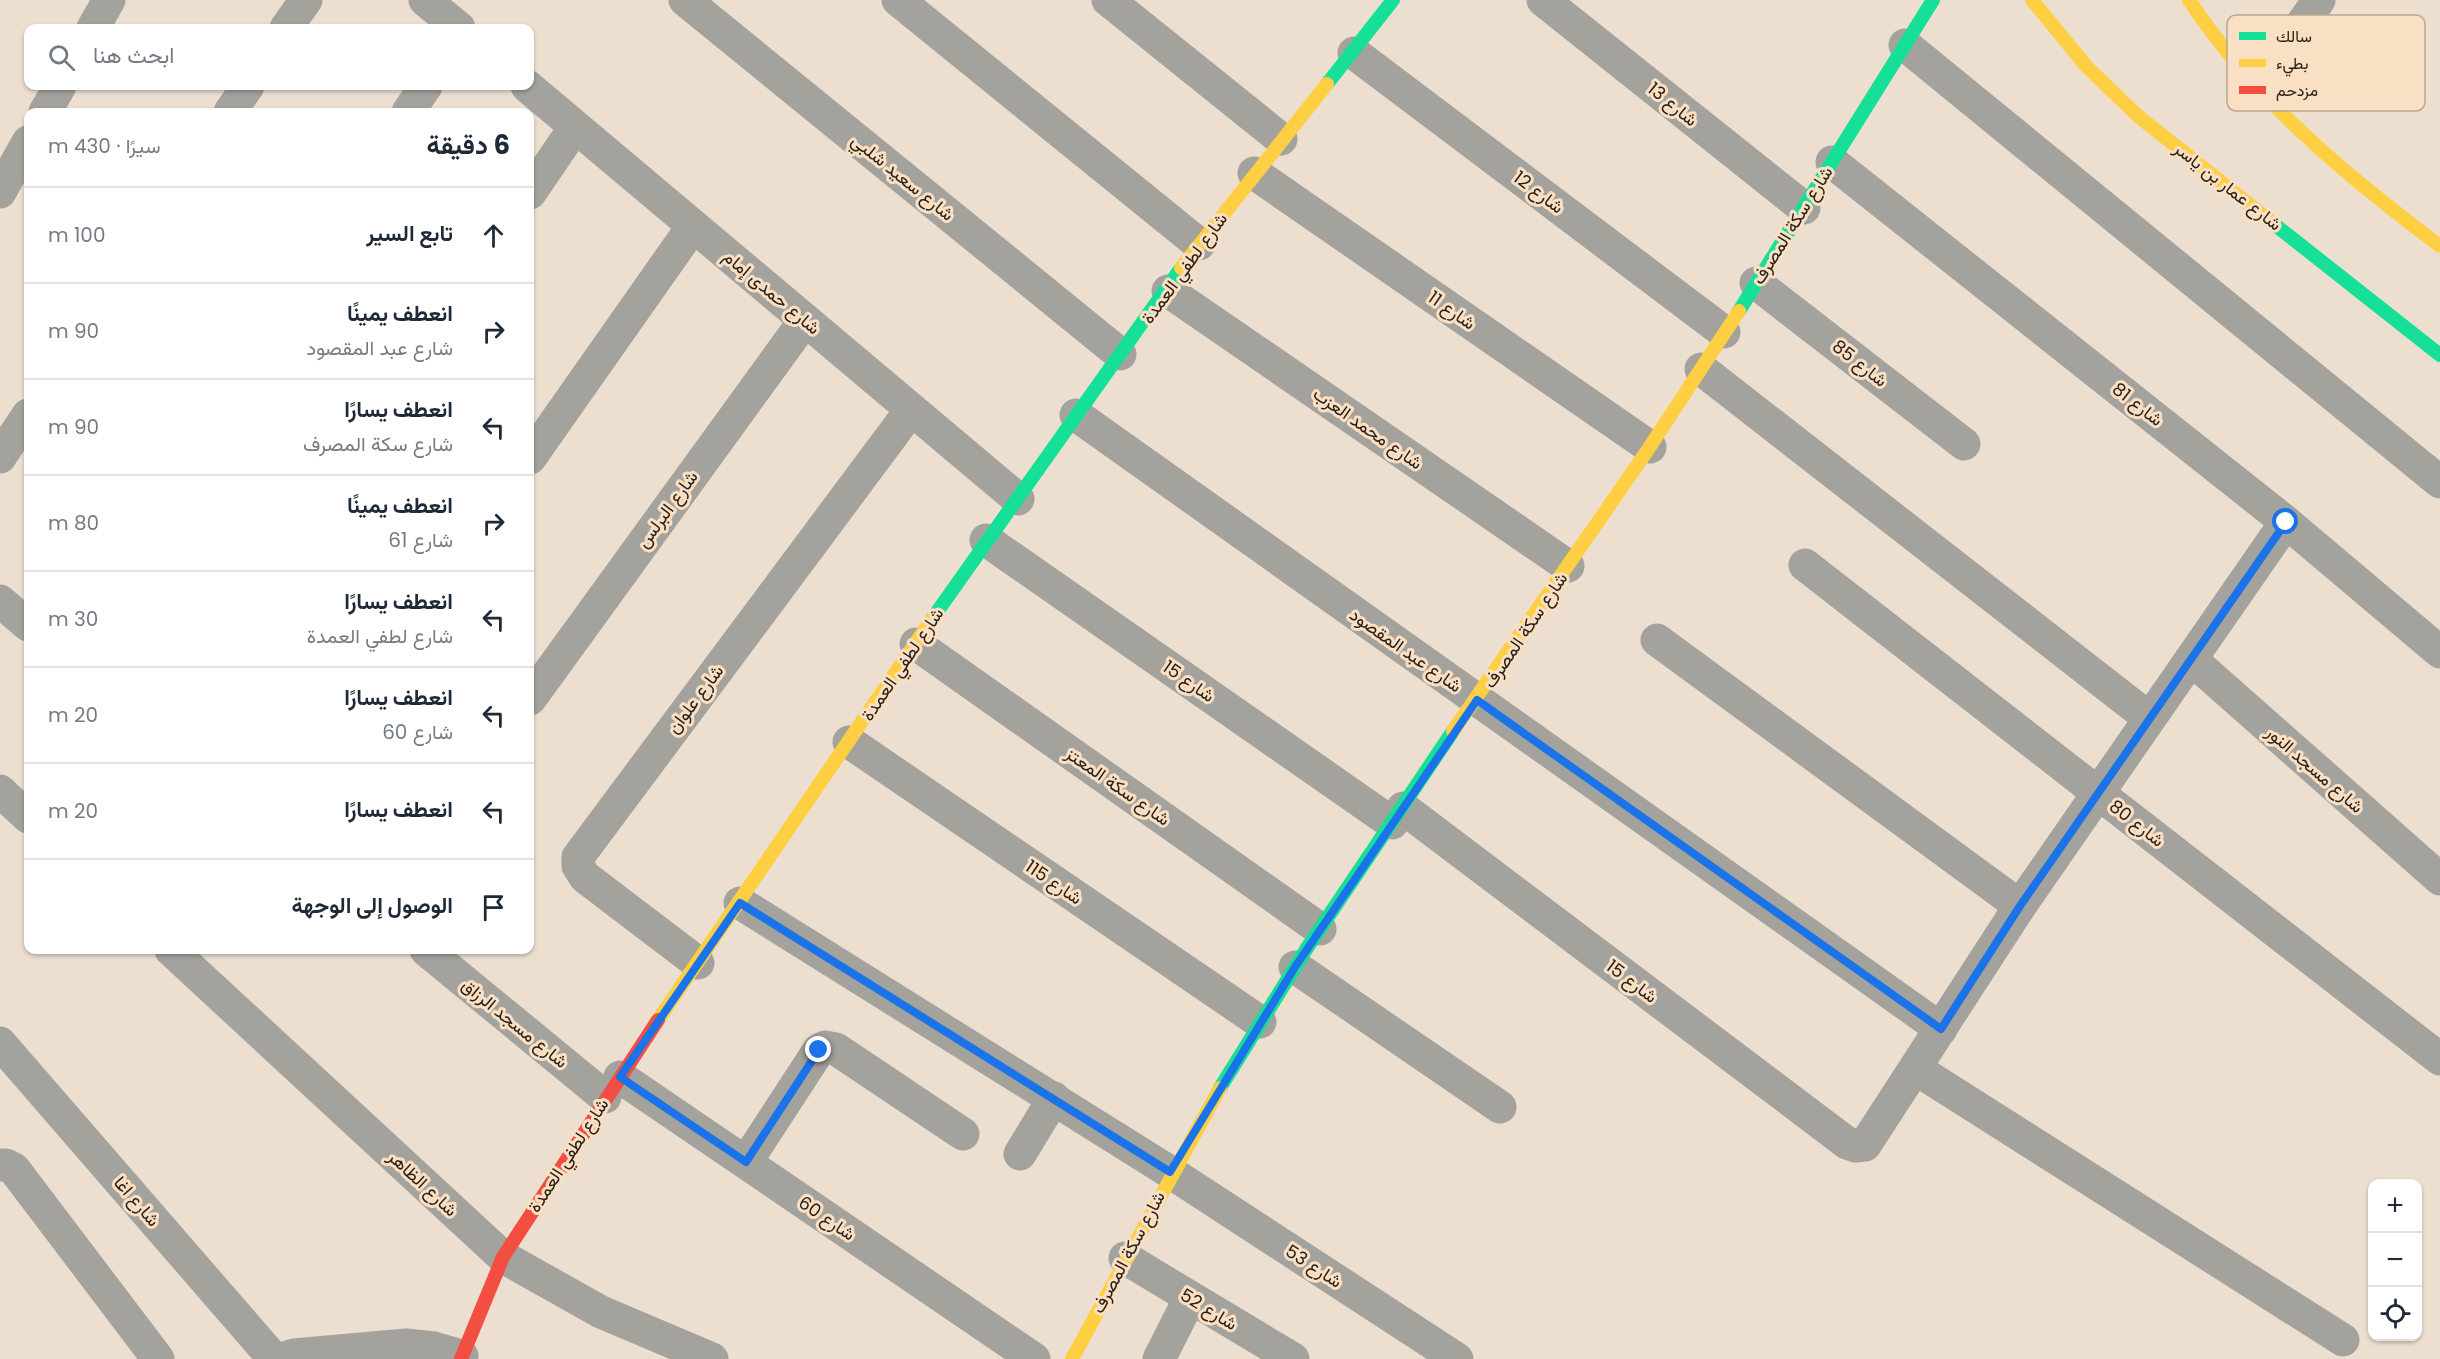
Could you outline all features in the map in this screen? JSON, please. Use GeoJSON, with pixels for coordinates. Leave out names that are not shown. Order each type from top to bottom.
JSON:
{"type":"FeatureCollection","features":[{"type":"Feature","properties":{"kind":"street"},"geometry":{"type":"LineString","coordinates":[[95,24],[109,0]]}},
{"type":"Feature","properties":{"kind":"street"},"geometry":{"type":"LineString","coordinates":[[289,24],[306,0]]}},
{"type":"Feature","properties":{"kind":"street"},"geometry":{"type":"LineString","coordinates":[[425,0],[454,24]]}},
{"type":"Feature","properties":{"kind":"street","name":"شارع سعيد شلبي"},"geometry":{"type":"LineString","coordinates":[[685,0],[1120,354]]}},
{"type":"Feature","properties":{"kind":"street"},"geometry":{"type":"LineString","coordinates":[[898,0],[1199,244]]}},
{"type":"Feature","properties":{"kind":"street"},"geometry":{"type":"LineString","coordinates":[[1108,0],[1281,139]]}},
{"type":"Feature","properties":{"kind":"street","name":"شارع لطفي العمدة"},"geometry":{"type":"LineString","coordinates":[[461,1358],[503,1257],[612,1087],[740,903],[986,540],[1018,500],[1076,415],[1168,291],[1199,244],[1281,139],[1354,53],[1393,0]]}},
{"type":"Feature","properties":{"kind":"street","name":"شارع 13"},"geometry":{"type":"LineString","coordinates":[[1543,0],[1804,208]]}},
{"type":"Feature","properties":{"kind":"street","name":"شارع سكة المصرف"},"geometry":{"type":"LineString","coordinates":[[1072,1359],[1170,1172],[1260,1022],[1397,815],[1650,447],[1804,208],[1933,0]]}},
{"type":"Feature","properties":{"kind":"street","name":"شارع عمار بن ياسر"},"geometry":{"type":"LineString","coordinates":[[2032,0],[2087,67],[2139,116],[2440,355]]}},
{"type":"Feature","properties":{"kind":"street"},"geometry":{"type":"LineString","coordinates":[[2189,0],[2227,55]]}},
{"type":"Feature","properties":{"kind":"street"},"geometry":{"type":"LineString","coordinates":[[2308,15],[2319,0]]}},
{"type":"Feature","properties":{"kind":"street"},"geometry":{"type":"LineString","coordinates":[[1905,45],[2440,482]]}},
{"type":"Feature","properties":{"kind":"street","name":"شارع 12"},"geometry":{"type":"LineString","coordinates":[[1354,53],[1724,332]]}},
{"type":"Feature","properties":{"kind":"street"},"geometry":{"type":"LineString","coordinates":[[47,108],[58,90]]}},
{"type":"Feature","properties":{"kind":"street"},"geometry":{"type":"LineString","coordinates":[[233,108],[245,90]]}},
{"type":"Feature","properties":{"kind":"street"},"geometry":{"type":"LineString","coordinates":[[411,108],[423,90]]}},
{"type":"Feature","properties":{"kind":"street","name":"شارع حمدى إمام"},"geometry":{"type":"LineString","coordinates":[[532,90],[1018,500]]}},
{"type":"Feature","properties":{"kind":"street"},"geometry":{"type":"LineString","coordinates":[[2278,111],[2321,153],[2440,246]]}},
{"type":"Feature","properties":{"kind":"street"},"geometry":{"type":"LineString","coordinates":[[534,187],[576,127]]}},
{"type":"Feature","properties":{"kind":"street"},"geometry":{"type":"LineString","coordinates":[[0,192],[24,149]]}},
{"type":"Feature","properties":{"kind":"street","name":"شارع 81"},"geometry":{"type":"LineString","coordinates":[[1832,162],[2286,522],[2440,652]]}},
{"type":"Feature","properties":{"kind":"street","name":"شارع 11"},"geometry":{"type":"LineString","coordinates":[[1254,173],[1650,447]]}},
{"type":"Feature","properties":{"kind":"street"},"geometry":{"type":"LineString","coordinates":[[534,452],[693,226]]}},
{"type":"Feature","properties":{"kind":"street","name":"شارع 85"},"geometry":{"type":"LineString","coordinates":[[1756,283],[1964,444]]}},
{"type":"Feature","properties":{"kind":"street","name":"شارع محمد العزب"},"geometry":{"type":"LineString","coordinates":[[1168,291],[1568,566]]}},
{"type":"Feature","properties":{"kind":"street","name":"شارع البرلس"},"geometry":{"type":"LineString","coordinates":[[534,693],[805,320]]}},
{"type":"Feature","properties":{"kind":"street"},"geometry":{"type":"LineString","coordinates":[[1701,369],[2150,718]]}},
{"type":"Feature","properties":{"kind":"street","name":"شارع علوان"},"geometry":{"type":"LineString","coordinates":[[698,963],[585,877],[578,866],[578,857],[911,410]]}},
{"type":"Feature","properties":{"kind":"street","name":"شارع عبد المقصود"},"geometry":{"type":"LineString","coordinates":[[1076,415],[1941,1029]]}},
{"type":"Feature","properties":{"kind":"street"},"geometry":{"type":"LineString","coordinates":[[0,457],[24,421]]}},
{"type":"Feature","properties":{"kind":"street"},"geometry":{"type":"LineString","coordinates":[[2286,522],[2020,906],[1916,1069],[2343,1340]]}},
{"type":"Feature","properties":{"kind":"street","name":"شارع 15"},"geometry":{"type":"LineString","coordinates":[[986,540],[1397,815],[1848,1143],[1856,1146],[1865,1145],[1916,1069]]}},
{"type":"Feature","properties":{"kind":"street","name":"شارع 80"},"geometry":{"type":"LineString","coordinates":[[1805,565],[2440,1059]]}},
{"type":"Feature","properties":{"kind":"street"},"geometry":{"type":"LineString","coordinates":[[0,601],[24,622]]}},
{"type":"Feature","properties":{"kind":"street"},"geometry":{"type":"LineString","coordinates":[[1657,640],[2020,906]]}},
{"type":"Feature","properties":{"kind":"street","name":"شارع سكة المعتز"},"geometry":{"type":"LineString","coordinates":[[916,644],[1320,929]]}},
{"type":"Feature","properties":{"kind":"street","name":"شارع مسجد النور"},"geometry":{"type":"LineString","coordinates":[[2191,659],[2440,879]]}},
{"type":"Feature","properties":{"kind":"street","name":"شارع 115"},"geometry":{"type":"LineString","coordinates":[[849,742],[1260,1022]]}},
{"type":"Feature","properties":{"kind":"street"},"geometry":{"type":"LineString","coordinates":[[0,791],[24,813]]}},
{"type":"Feature","properties":{"kind":"street","name":"شارع 53"},"geometry":{"type":"LineString","coordinates":[[740,903],[1054,1098],[1457,1359]]}},
{"type":"Feature","properties":{"kind":"street","name":"شارع الظاهر"},"geometry":{"type":"LineString","coordinates":[[175,954],[503,1257],[601,1312],[712,1359]]}},
{"type":"Feature","properties":{"kind":"street","name":"شارع مسجد الرزاق"},"geometry":{"type":"LineString","coordinates":[[431,954],[612,1087]]}},
{"type":"Feature","properties":{"kind":"street"},"geometry":{"type":"LineString","coordinates":[[1295,967],[1500,1107]]}},
{"type":"Feature","properties":{"kind":"street","name":"شارع اغا"},"geometry":{"type":"LineString","coordinates":[[0,1042],[274,1359]]}},
{"type":"Feature","properties":{"kind":"street"},"geometry":{"type":"LineString","coordinates":[[746,1162],[819,1050],[825,1047],[836,1049],[963,1134]]}},
{"type":"Feature","properties":{"kind":"street","name":"شارع 60"},"geometry":{"type":"LineString","coordinates":[[612,1087],[746,1162],[1034,1359]]}},
{"type":"Feature","properties":{"kind":"street"},"geometry":{"type":"LineString","coordinates":[[1020,1154],[1054,1098]]}},
{"type":"Feature","properties":{"kind":"street"},"geometry":{"type":"LineString","coordinates":[[0,1165],[14,1169],[158,1359]]}},
{"type":"Feature","properties":{"kind":"street","name":"شارع 52"},"geometry":{"type":"LineString","coordinates":[[1125,1258],[1190,1298],[1251,1348],[1293,1359]]}},
{"type":"Feature","properties":{"kind":"street"},"geometry":{"type":"LineString","coordinates":[[1159,1359],[1190,1298]]}},
{"type":"Feature","properties":{"kind":"street"},"geometry":{"type":"LineString","coordinates":[[280,1359],[294,1355],[406,1345],[434,1348],[461,1358]]}},
{"type":"Feature","properties":{"kind":"traffic: fast"},"geometry":{"type":"LineString","coordinates":[[1327,84],[1393,0]]}},
{"type":"Feature","properties":{"kind":"traffic: fast"},"geometry":{"type":"LineString","coordinates":[[1739,311],[1933,0]]}},
{"type":"Feature","properties":{"kind":"traffic: fast"},"geometry":{"type":"LineString","coordinates":[[2274,224],[2440,355]]}},
{"type":"Feature","properties":{"kind":"traffic: fast"},"geometry":{"type":"LineString","coordinates":[[932,619],[1181,268]]}},
{"type":"Feature","properties":{"kind":"traffic: fast"},"geometry":{"type":"LineString","coordinates":[[1220,1088],[1307,948],[1453,731]]}},
{"type":"Feature","properties":{"kind":"traffic: slow"},"geometry":{"type":"LineString","coordinates":[[2032,0],[2087,67],[2138,116],[2274,224]]}},
{"type":"Feature","properties":{"kind":"traffic: slow"},"geometry":{"type":"LineString","coordinates":[[2189,0],[2227,52]]}},
{"type":"Feature","properties":{"kind":"traffic: slow"},"geometry":{"type":"LineString","coordinates":[[1181,268],[1327,84]]}},
{"type":"Feature","properties":{"kind":"traffic: slow"},"geometry":{"type":"LineString","coordinates":[[2281,111],[2336,163],[2440,246]]}},
{"type":"Feature","properties":{"kind":"traffic: slow"},"geometry":{"type":"LineString","coordinates":[[1453,731],[1647,451],[1739,311]]}},
{"type":"Feature","properties":{"kind":"traffic: slow"},"geometry":{"type":"LineString","coordinates":[[658,1020],[932,619]]}},
{"type":"Feature","properties":{"kind":"traffic: slow"},"geometry":{"type":"LineString","coordinates":[[1072,1359],[1220,1088]]}},
{"type":"Feature","properties":{"kind":"traffic: jam"},"geometry":{"type":"LineString","coordinates":[[461,1359],[503,1257],[658,1020]]}},
{"type":"Feature","properties":{"kind":"route"},"geometry":{"type":"LineString","coordinates":[[819,1050],[746,1162],[620,1077],[740,903],[1170,1172],[1295,967],[1477,700],[1941,1029],[2020,906],[2286,522]]}}]}
